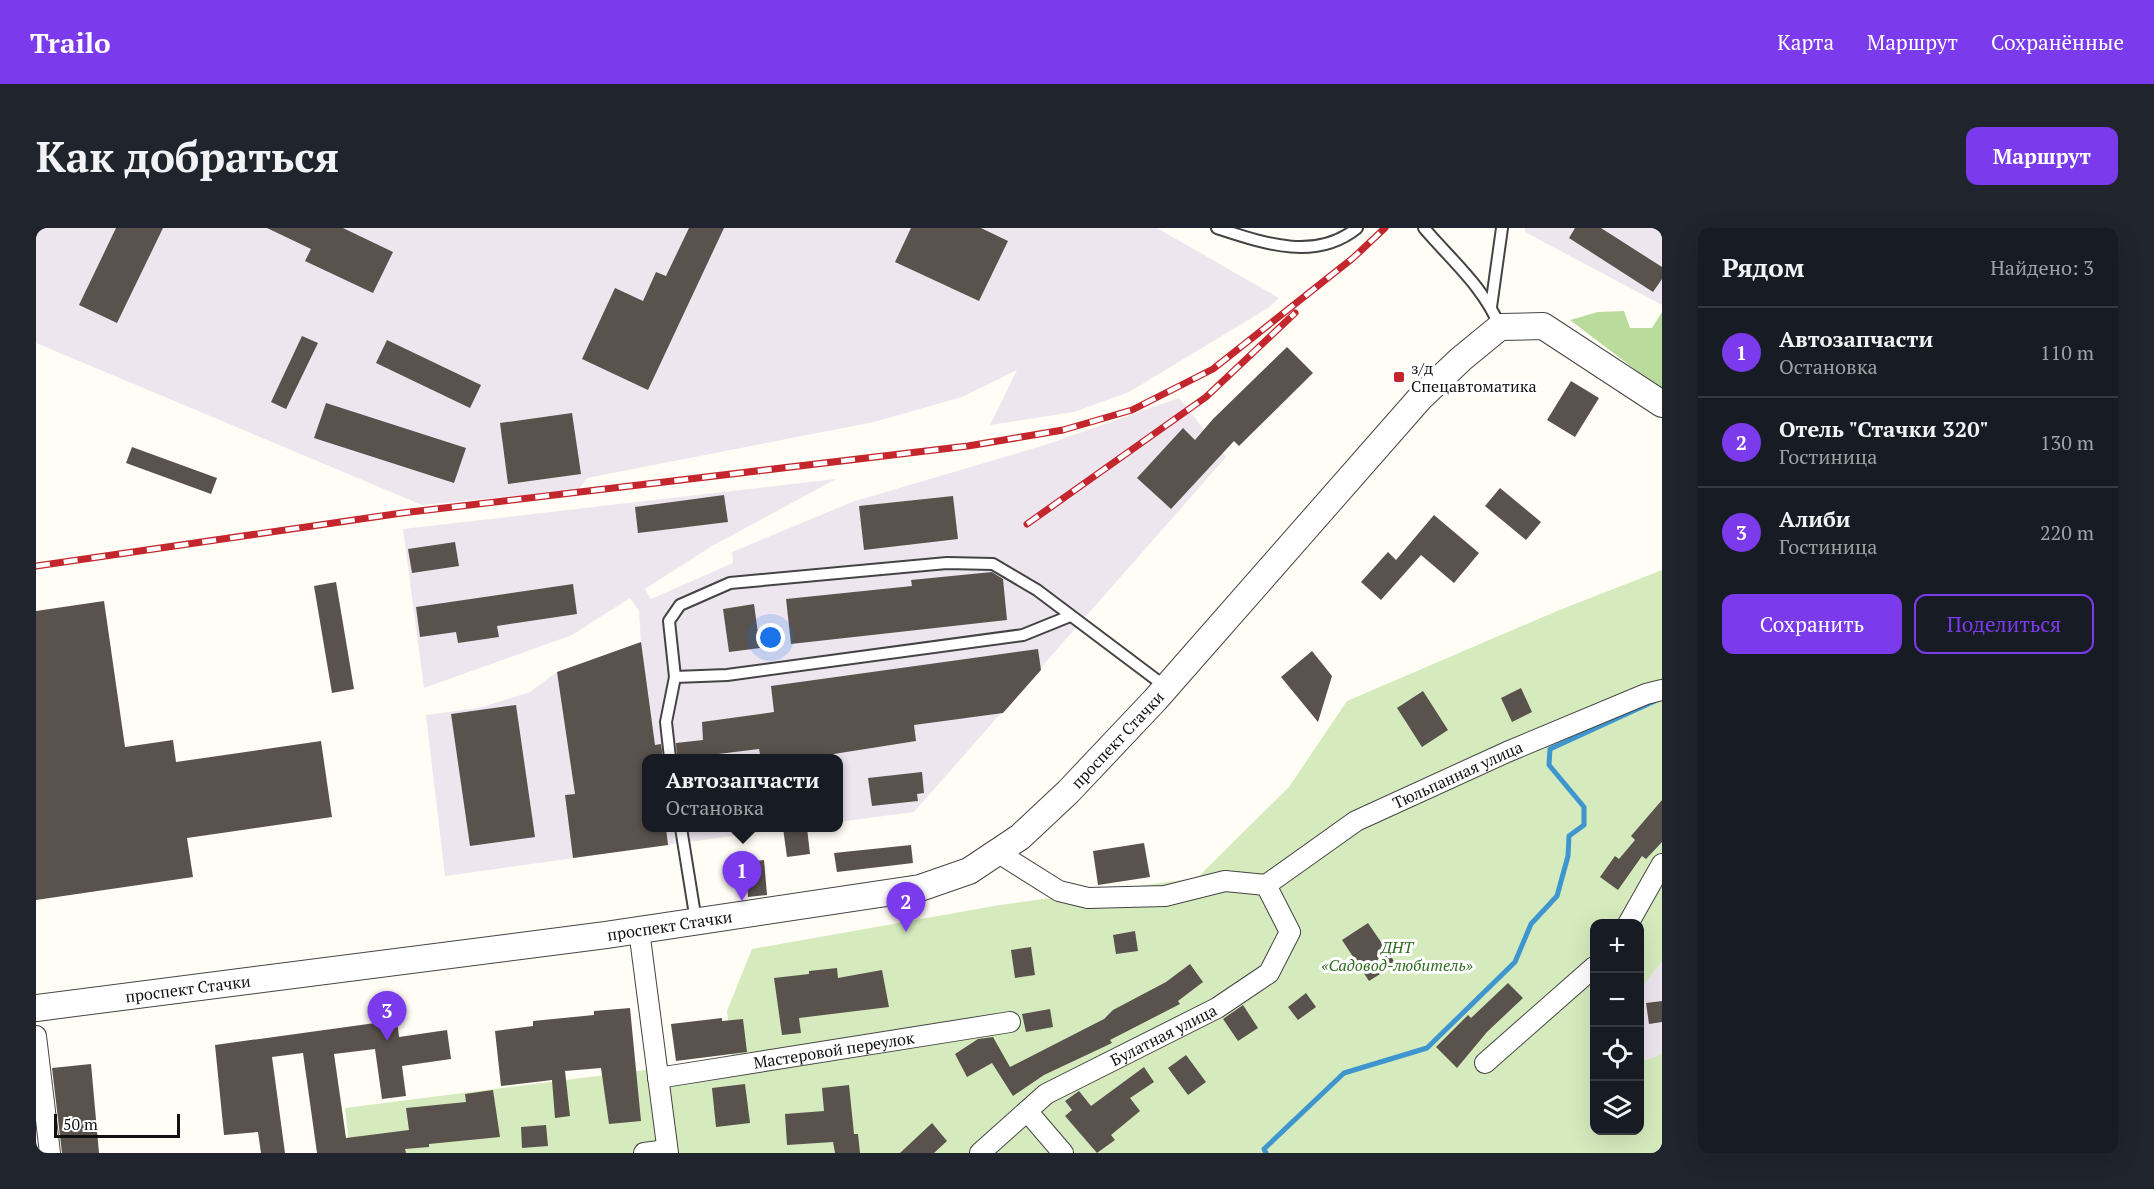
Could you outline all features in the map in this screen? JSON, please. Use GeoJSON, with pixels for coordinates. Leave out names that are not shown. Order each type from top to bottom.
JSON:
{"type":"FeatureCollection","features":[{"type":"Feature","properties":{"kind":"street","name":"проспект Стачки"},"geometry":{"type":"LineString","coordinates":[[36,1008],[696,922],[920,888],[969,871],[1020,837],[1068,792],[1166,688],[1421,397],[1461,359],[1496,317]]}},
{"type":"Feature","properties":{"kind":"street"},"geometry":{"type":"LineString","coordinates":[[1496,317],[1543,326],[1662,404]]}},
{"type":"Feature","properties":{"kind":"street","name":"Тюльпанная улица"},"geometry":{"type":"LineString","coordinates":[[1266,885],[1356,821],[1507,752],[1646,694],[1662,690]]}},
{"type":"Feature","properties":{"kind":"street"},"geometry":{"type":"LineString","coordinates":[[997,852],[1059,891],[1088,898],[1165,896],[1225,881],[1266,885]]}},
{"type":"Feature","properties":{"kind":"street"},"geometry":{"type":"LineString","coordinates":[[1631,919],[1662,864]]}},
{"type":"Feature","properties":{"kind":"street","name":"Булатная улица"},"geometry":{"type":"LineString","coordinates":[[980,1153],[1046,1094],[1217,1008],[1269,973],[1290,932],[1266,885]]}},
{"type":"Feature","properties":{"kind":"street"},"geometry":{"type":"LineString","coordinates":[[639,930],[668,1151],[644,1153]]}},
{"type":"Feature","properties":{"kind":"street"},"geometry":{"type":"LineString","coordinates":[[1485,1063],[1590,971]]}},
{"type":"Feature","properties":{"kind":"street","name":"Мастеровой переулок"},"geometry":{"type":"LineString","coordinates":[[658,1078],[1010,1022]]}},
{"type":"Feature","properties":{"kind":"street"},"geometry":{"type":"LineString","coordinates":[[36,1036],[50,1153]]}},
{"type":"Feature","properties":{"kind":"street"},"geometry":{"type":"LineString","coordinates":[[1027,1111],[1064,1153]]}},
{"type":"Feature","properties":{"kind":"lane"},"geometry":{"type":"LineString","coordinates":[[1217,228],[1274,246],[1305,248],[1346,237],[1357,228]]}},
{"type":"Feature","properties":{"kind":"lane"},"geometry":{"type":"LineString","coordinates":[[1424,228],[1468,274],[1496,317]]}},
{"type":"Feature","properties":{"kind":"lane"},"geometry":{"type":"LineString","coordinates":[[1496,317],[1502,228]]}},
{"type":"Feature","properties":{"kind":"lane"},"geometry":{"type":"LineString","coordinates":[[669,754],[666,722],[675,677],[669,621],[680,605],[730,583],[947,563],[993,564],[1037,590],[1166,688]]}},
{"type":"Feature","properties":{"kind":"lane"},"geometry":{"type":"LineString","coordinates":[[675,677],[727,675],[1023,635],[1070,616]]}},
{"type":"Feature","properties":{"kind":"lane"},"geometry":{"type":"LineString","coordinates":[[682,832],[696,922]]}},
{"type":"Feature","properties":{"kind":"shaded area"},"geometry":{"type":"Polygon","coordinates":[[[36,228],[1157,228],[1279,298],[1268,308],[1129,392],[1074,412],[990,425],[1017,370],[962,397],[874,422],[587,478],[578,490],[422,505],[36,343],[36,228]]]}},
{"type":"Feature","properties":{"kind":"shaded area"},"geometry":{"type":"Polygon","coordinates":[[[1525,228],[1662,228],[1662,305],[1525,232],[1525,228]]]}},
{"type":"Feature","properties":{"kind":"shaded area"},"geometry":{"type":"Polygon","coordinates":[[[1179,398],[1226,457],[914,812],[843,821],[843,754],[642,754],[642,832],[761,832],[445,876],[426,715],[479,708],[530,692],[557,672],[641,643],[639,611],[630,598],[572,635],[424,688],[403,529],[836,479],[712,546],[645,589],[651,599],[733,563],[732,552],[852,502],[1045,445],[1179,398]]]}},
{"type":"Feature","properties":{"kind":"shaded area"},"geometry":{"type":"Polygon","coordinates":[[[1662,962],[1662,1054],[1644,1061],[1644,1027],[1644,984],[1662,962]]]}},
{"type":"Feature","properties":{"kind":"green space"},"geometry":{"type":"Polygon","coordinates":[[[1624,311],[1630,328],[1652,328],[1662,312],[1662,390],[1570,320],[1598,312],[1624,311]]]}},
{"type":"Feature","properties":{"kind":"green space","name":"ДНТ «Садовод-любитель»"},"geometry":{"type":"Polygon","coordinates":[[[1662,570],[1662,962],[1644,984],[1644,919],[1590,919],[1590,1135],[1644,1135],[1644,1061],[1662,1054],[1662,1153],[350,1153],[345,1108],[732,1059],[727,1011],[752,949],[1000,905],[1197,878],[1289,787],[1347,701],[1557,611],[1662,570]]]}},
{"type":"Feature","properties":{"kind":"building"},"geometry":{"type":"Polygon","coordinates":[[[116,228],[163,228],[117,323],[79,305],[116,228]]]}},
{"type":"Feature","properties":{"kind":"building"},"geometry":{"type":"Polygon","coordinates":[[[267,228],[343,228],[393,252],[373,293],[305,261],[311,249],[267,228]]]}},
{"type":"Feature","properties":{"kind":"building"},"geometry":{"type":"Polygon","coordinates":[[[689,228],[724,228],[648,390],[582,359],[615,288],[643,301],[656,272],[666,276],[689,228]]]}},
{"type":"Feature","properties":{"kind":"building"},"geometry":{"type":"Polygon","coordinates":[[[911,228],[981,228],[1008,241],[979,301],[895,262],[911,228]]]}},
{"type":"Feature","properties":{"kind":"building"},"geometry":{"type":"Polygon","coordinates":[[[1575,228],[1601,228],[1662,267],[1662,279],[1653,292],[1569,238],[1575,228]]]}},
{"type":"Feature","properties":{"kind":"building"},"geometry":{"type":"Polygon","coordinates":[[[302,336],[318,343],[286,409],[271,402],[302,336]]]}},
{"type":"Feature","properties":{"kind":"building"},"geometry":{"type":"Polygon","coordinates":[[[387,340],[481,385],[470,408],[376,363],[387,340]]]}},
{"type":"Feature","properties":{"kind":"building"},"geometry":{"type":"Polygon","coordinates":[[[1287,347],[1313,373],[1239,446],[1234,441],[1171,509],[1137,478],[1183,428],[1195,440],[1213,419],[1287,347]]]}},
{"type":"Feature","properties":{"kind":"building"},"geometry":{"type":"Polygon","coordinates":[[[1571,381],[1599,398],[1575,437],[1547,420],[1571,381]]]}},
{"type":"Feature","properties":{"kind":"building"},"geometry":{"type":"Polygon","coordinates":[[[326,403],[466,448],[454,483],[314,438],[326,403]]]}},
{"type":"Feature","properties":{"kind":"building"},"geometry":{"type":"Polygon","coordinates":[[[572,413],[581,474],[508,484],[500,423],[572,413]]]}},
{"type":"Feature","properties":{"kind":"building"},"geometry":{"type":"Polygon","coordinates":[[[132,447],[217,478],[211,494],[126,463],[132,447]]]}},
{"type":"Feature","properties":{"kind":"building"},"geometry":{"type":"Polygon","coordinates":[[[1500,488],[1541,522],[1526,540],[1485,506],[1500,488]]]}},
{"type":"Feature","properties":{"kind":"building"},"geometry":{"type":"Polygon","coordinates":[[[724,495],[728,522],[638,533],[635,507],[724,495]]]}},
{"type":"Feature","properties":{"kind":"building"},"geometry":{"type":"Polygon","coordinates":[[[953,496],[958,539],[864,550],[859,506],[953,496]]]}},
{"type":"Feature","properties":{"kind":"building"},"geometry":{"type":"Polygon","coordinates":[[[1434,515],[1479,553],[1454,583],[1421,555],[1381,600],[1361,582],[1388,552],[1396,560],[1434,515]]]}},
{"type":"Feature","properties":{"kind":"building"},"geometry":{"type":"Polygon","coordinates":[[[455,542],[459,566],[412,573],[408,549],[455,542]]]}},
{"type":"Feature","properties":{"kind":"building"},"geometry":{"type":"Polygon","coordinates":[[[992,572],[1003,579],[1007,620],[791,644],[786,599],[912,586],[911,580],[992,572]]]}},
{"type":"Feature","properties":{"kind":"building"},"geometry":{"type":"Polygon","coordinates":[[[336,582],[354,689],[332,693],[314,586],[336,582]]]}},
{"type":"Feature","properties":{"kind":"building"},"geometry":{"type":"Polygon","coordinates":[[[573,584],[577,614],[497,626],[499,637],[458,643],[456,632],[420,637],[416,607],[573,584]]]}},
{"type":"Feature","properties":{"kind":"building"},"geometry":{"type":"Polygon","coordinates":[[[104,601],[125,747],[173,740],[176,762],[321,741],[332,817],[187,838],[193,877],[36,900],[36,611],[104,601]]]}},
{"type":"Feature","properties":{"kind":"building"},"geometry":{"type":"Polygon","coordinates":[[[754,604],[760,648],[729,652],[723,609],[754,604]]]}},
{"type":"Feature","properties":{"kind":"building"},"geometry":{"type":"Polygon","coordinates":[[[641,642],[655,745],[661,744],[662,754],[642,754],[642,832],[666,832],[668,845],[573,858],[565,795],[575,794],[557,672],[641,642]]]}},
{"type":"Feature","properties":{"kind":"building"},"geometry":{"type":"Polygon","coordinates":[[[1038,649],[1041,670],[1003,713],[914,725],[916,741],[834,754],[760,754],[759,749],[718,754],[677,754],[676,743],[703,740],[702,722],[774,712],[771,686],[1038,649]]]}},
{"type":"Feature","properties":{"kind":"building"},"geometry":{"type":"Polygon","coordinates":[[[1312,651],[1332,676],[1318,722],[1281,677],[1312,651]]]}},
{"type":"Feature","properties":{"kind":"building"},"geometry":{"type":"Polygon","coordinates":[[[1521,688],[1532,712],[1512,722],[1501,698],[1521,688]]]}},
{"type":"Feature","properties":{"kind":"building"},"geometry":{"type":"Polygon","coordinates":[[[1423,691],[1448,730],[1422,747],[1397,708],[1423,691]]]}},
{"type":"Feature","properties":{"kind":"building"},"geometry":{"type":"Polygon","coordinates":[[[516,705],[535,837],[470,846],[451,714],[516,705]]]}},
{"type":"Feature","properties":{"kind":"building"},"geometry":{"type":"Polygon","coordinates":[[[922,772],[924,793],[917,794],[918,801],[872,806],[868,778],[922,772]]]}},
{"type":"Feature","properties":{"kind":"building"},"geometry":{"type":"Polygon","coordinates":[[[1662,800],[1662,842],[1646,859],[1642,856],[1618,890],[1600,877],[1615,856],[1619,859],[1635,840],[1631,836],[1662,800]]]}},
{"type":"Feature","properties":{"kind":"building"},"geometry":{"type":"Polygon","coordinates":[[[784,832],[807,832],[810,854],[787,857],[784,832]]]}},
{"type":"Feature","properties":{"kind":"building"},"geometry":{"type":"Polygon","coordinates":[[[1144,843],[1150,877],[1098,885],[1093,851],[1144,843]]]}},
{"type":"Feature","properties":{"kind":"building"},"geometry":{"type":"Polygon","coordinates":[[[911,845],[913,863],[837,872],[834,853],[911,845]]]}},
{"type":"Feature","properties":{"kind":"building"},"geometry":{"type":"Polygon","coordinates":[[[764,860],[767,895],[748,897],[745,862],[764,860]]]}},
{"type":"Feature","properties":{"kind":"building"},"geometry":{"type":"Polygon","coordinates":[[[1368,923],[1396,964],[1369,981],[1342,940],[1368,923]]]}},
{"type":"Feature","properties":{"kind":"building"},"geometry":{"type":"Polygon","coordinates":[[[1135,931],[1138,951],[1116,954],[1113,935],[1135,931]]]}},
{"type":"Feature","properties":{"kind":"building"},"geometry":{"type":"Polygon","coordinates":[[[1031,947],[1035,975],[1015,978],[1011,950],[1031,947]]]}},
{"type":"Feature","properties":{"kind":"building"},"geometry":{"type":"Polygon","coordinates":[[[1190,964],[1203,982],[1178,1001],[1180,1004],[1110,1040],[1112,1043],[1044,1075],[1013,1096],[992,1063],[967,1077],[955,1054],[978,1039],[993,1037],[1010,1067],[1104,1019],[1113,1010],[1166,982],[1190,964]]]}},
{"type":"Feature","properties":{"kind":"building"},"geometry":{"type":"Polygon","coordinates":[[[837,968],[838,978],[882,970],[889,1007],[799,1018],[801,1033],[782,1035],[774,978],[837,968]]]}},
{"type":"Feature","properties":{"kind":"building"},"geometry":{"type":"Polygon","coordinates":[[[1508,983],[1523,998],[1487,1032],[1457,1068],[1436,1047],[1468,1015],[1471,1018],[1508,983]]]}},
{"type":"Feature","properties":{"kind":"building"},"geometry":{"type":"Polygon","coordinates":[[[1306,993],[1316,1007],[1298,1020],[1288,1007],[1306,993]]]}},
{"type":"Feature","properties":{"kind":"building"},"geometry":{"type":"Polygon","coordinates":[[[1662,1001],[1662,1022],[1649,1024],[1646,1003],[1662,1001]]]}},
{"type":"Feature","properties":{"kind":"building"},"geometry":{"type":"Polygon","coordinates":[[[1243,1005],[1258,1028],[1238,1041],[1223,1019],[1243,1005]]]}},
{"type":"Feature","properties":{"kind":"building"},"geometry":{"type":"Polygon","coordinates":[[[630,1008],[641,1121],[609,1124],[601,1068],[565,1071],[570,1116],[555,1118],[552,1080],[501,1086],[495,1031],[533,1026],[533,1021],[594,1015],[594,1011],[630,1008]]]}},
{"type":"Feature","properties":{"kind":"building"},"geometry":{"type":"Polygon","coordinates":[[[1050,1009],[1053,1027],[1026,1032],[1022,1014],[1050,1009]]]}},
{"type":"Feature","properties":{"kind":"building"},"geometry":{"type":"Polygon","coordinates":[[[722,1018],[722,1021],[743,1019],[747,1052],[676,1061],[671,1024],[722,1018]]]}},
{"type":"Feature","properties":{"kind":"building"},"geometry":{"type":"Polygon","coordinates":[[[397,1020],[399,1037],[447,1030],[451,1059],[402,1066],[406,1096],[382,1099],[375,1049],[334,1054],[346,1138],[409,1130],[406,1108],[466,1102],[465,1094],[493,1090],[500,1137],[429,1144],[429,1147],[405,1149],[406,1153],[317,1153],[303,1053],[272,1057],[285,1153],[261,1153],[258,1132],[224,1135],[215,1045],[397,1020]]]}},
{"type":"Feature","properties":{"kind":"building"},"geometry":{"type":"Polygon","coordinates":[[[1186,1055],[1206,1082],[1188,1095],[1168,1068],[1186,1055]]]}},
{"type":"Feature","properties":{"kind":"building"},"geometry":{"type":"Polygon","coordinates":[[[91,1064],[99,1153],[62,1153],[52,1068],[91,1064]]]}},
{"type":"Feature","properties":{"kind":"building"},"geometry":{"type":"Polygon","coordinates":[[[1144,1067],[1154,1082],[1130,1098],[1140,1111],[1111,1135],[1115,1140],[1097,1153],[1065,1116],[1072,1110],[1065,1101],[1079,1091],[1091,1106],[1144,1067]]]}},
{"type":"Feature","properties":{"kind":"building"},"geometry":{"type":"Polygon","coordinates":[[[745,1084],[750,1123],[716,1127],[712,1088],[745,1084]]]}},
{"type":"Feature","properties":{"kind":"building"},"geometry":{"type":"Polygon","coordinates":[[[849,1085],[854,1134],[858,1134],[860,1153],[835,1153],[833,1142],[787,1145],[785,1114],[824,1111],[822,1088],[849,1085]]]}},
{"type":"Feature","properties":{"kind":"building"},"geometry":{"type":"Polygon","coordinates":[[[932,1123],[947,1141],[934,1153],[900,1153],[932,1123]]]}},
{"type":"Feature","properties":{"kind":"building"},"geometry":{"type":"Polygon","coordinates":[[[546,1125],[548,1146],[522,1148],[521,1127],[546,1125]]]}},
{"type":"Feature","properties":{"kind":"waterway"},"geometry":{"type":"LineString","coordinates":[[1266,1153],[1264,1149],[1344,1073],[1427,1048],[1515,962],[1531,924],[1557,896],[1568,856],[1569,836],[1584,825],[1584,807],[1549,765],[1550,749],[1657,700]]}},
{"type":"Feature","properties":{"kind":"railway"},"geometry":{"type":"LineString","coordinates":[[36,566],[402,513],[968,446],[1063,430],[1132,410],[1213,369],[1353,258],[1385,228]]}},
{"type":"Feature","properties":{"kind":"railway"},"geometry":{"type":"LineString","coordinates":[[1027,524],[1206,397],[1295,313]]}},
{"type":"Feature","properties":{"kind":"place","name":"з/д Спецавтоматика"},"geometry":{"type":"Point","coordinates":[1399,377]}},
{"type":"Feature","properties":{"kind":"place","name":"Автозапчасти"},"geometry":{"type":"Point","coordinates":[742,901]}},
{"type":"Feature","properties":{"kind":"place","name":"Отель \"Стачки 320\""},"geometry":{"type":"Point","coordinates":[906,932]}},
{"type":"Feature","properties":{"kind":"place","name":"Алиби"},"geometry":{"type":"Point","coordinates":[387,1041]}}]}
